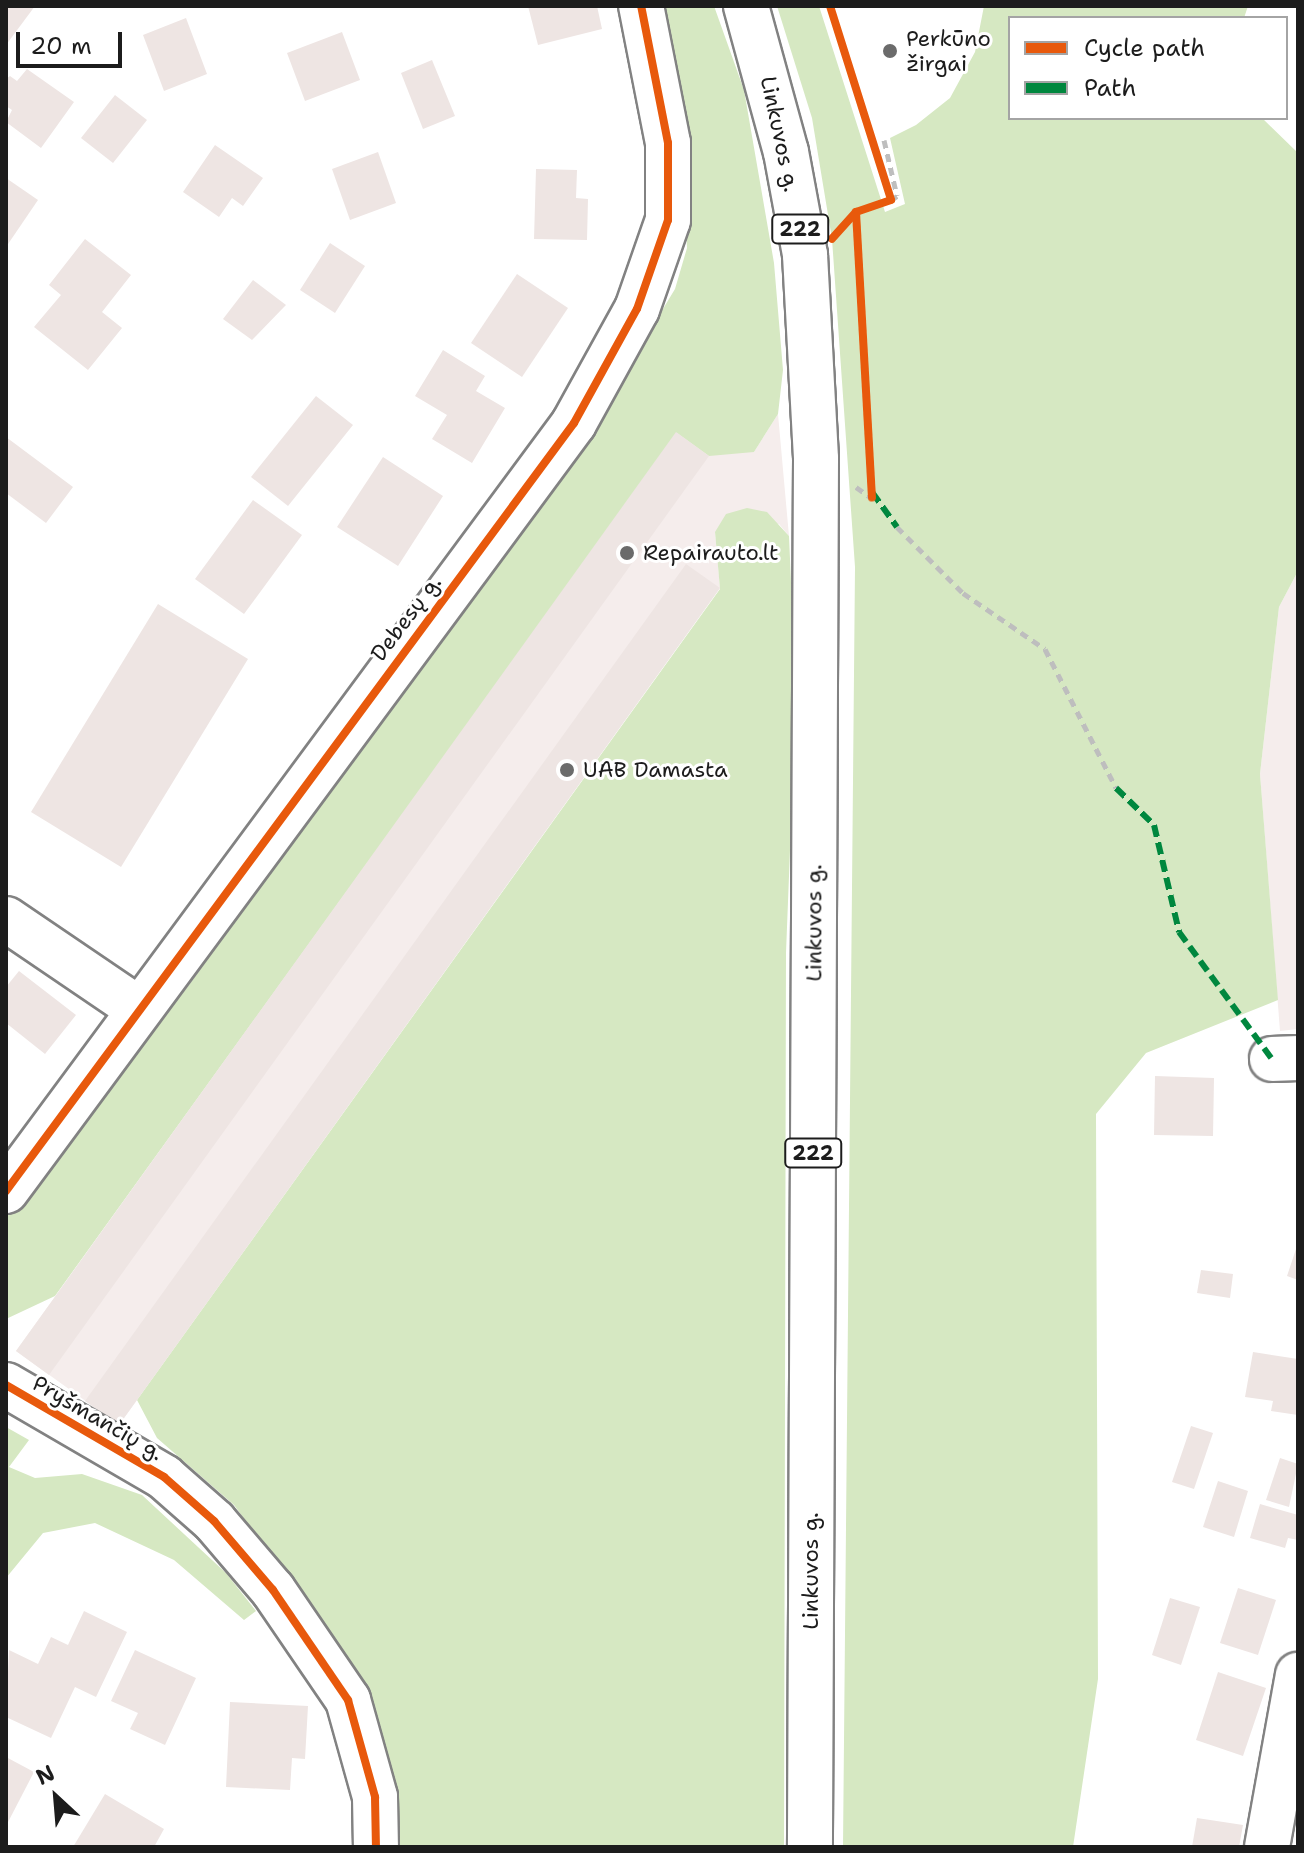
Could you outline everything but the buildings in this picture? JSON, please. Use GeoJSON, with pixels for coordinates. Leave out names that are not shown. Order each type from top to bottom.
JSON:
{"type":"FeatureCollection","features":[{"type":"Feature","properties":{"kind":"street","name":"Debesų g."},"geometry":{"type":"LineString","coordinates":[[6,1191],[137,1008],[574,423],[637,309],[668,220],[668,143],[641,6]]}},
{"type":"Feature","properties":{"kind":"street","name":"Linkuvos g."},"geometry":{"type":"LineString","coordinates":[[746,6],[779,123],[805,255],[816,459],[810,1847]]}},
{"type":"Feature","properties":{"kind":"street"},"geometry":{"type":"LineString","coordinates":[[6,919],[137,1008]]}},
{"type":"Feature","properties":{"kind":"street","name":"Pryšmančių g."},"geometry":{"type":"LineString","coordinates":[[6,1385],[164,1477],[214,1521],[273,1590],[348,1700],[375,1797],[376,1847]]}},
{"type":"Feature","properties":{"kind":"street"},"geometry":{"type":"LineString","coordinates":[[1267,1847],[1290,1768],[1298,1675]]}},
{"type":"Feature","properties":{"kind":"path"},"geometry":{"type":"LineString","coordinates":[[884,140],[897,196],[891,200]]}},
{"type":"Feature","properties":{"kind":"path"},"geometry":{"type":"LineString","coordinates":[[897,527],[963,593],[1045,649],[1116,788]]}},
{"type":"Feature","properties":{"kind":"shaded area"},"geometry":{"type":"Polygon","coordinates":[[[778,414],[789,536],[779,524],[715,532],[720,588],[119,1425],[16,1351],[676,432],[754,452],[778,414]]]}},
{"type":"Feature","properties":{"kind":"shaded area"},"geometry":{"type":"Polygon","coordinates":[[[1298,571],[1298,1029],[1280,1031],[1260,774],[1279,607],[1298,571]]]}},
{"type":"Feature","properties":{"kind":"green space"},"geometry":{"type":"Polygon","coordinates":[[[652,6],[714,6],[744,90],[774,263],[783,370],[778,414],[754,452],[709,456],[677,433],[55,1296],[6,1319],[6,1214],[189,985],[623,375],[675,289],[687,248],[684,192],[652,6]]]}},
{"type":"Feature","properties":{"kind":"green space"},"geometry":{"type":"Polygon","coordinates":[[[777,6],[819,6],[885,212],[905,204],[890,138],[916,125],[950,98],[975,52],[984,6],[1248,6],[1245,16],[1008,16],[1008,120],[1264,120],[1298,153],[1298,571],[1279,607],[1260,774],[1278,1000],[1146,1053],[1096,1114],[1098,1679],[1073,1847],[843,1847],[855,567],[832,239],[812,118],[777,6]]]}},
{"type":"Feature","properties":{"kind":"green space"},"geometry":{"type":"Polygon","coordinates":[[[747,508],[767,512],[789,536],[796,696],[786,953],[784,1847],[392,1847],[334,1641],[234,1505],[157,1438],[137,1400],[720,589],[715,532],[726,514],[747,508]]]}},
{"type":"Feature","properties":{"kind":"green space"},"geometry":{"type":"Polygon","coordinates":[[[6,1427],[29,1440],[9,1467],[35,1478],[82,1474],[142,1495],[226,1573],[256,1611],[244,1620],[174,1560],[95,1523],[43,1533],[6,1578],[6,1427]]]}},
{"type":"Feature","properties":{"kind":"marked path"},"geometry":{"type":"LineString","coordinates":[[872,492],[897,527]]}},
{"type":"Feature","properties":{"kind":"marked path"},"geometry":{"type":"LineString","coordinates":[[1116,788],[1154,825],[1179,932],[1272,1059]]}},
{"type":"Feature","properties":{"kind":"cycle path"},"geometry":{"type":"LineString","coordinates":[[6,1191],[574,423],[637,309],[668,220],[668,143],[641,6]]}},
{"type":"Feature","properties":{"kind":"cycle path"},"geometry":{"type":"LineString","coordinates":[[830,6],[891,200],[856,212],[832,239]]}},
{"type":"Feature","properties":{"kind":"cycle path"},"geometry":{"type":"LineString","coordinates":[[856,212],[872,498]]}},
{"type":"Feature","properties":{"kind":"cycle path"},"geometry":{"type":"LineString","coordinates":[[6,1385],[164,1477],[214,1521],[273,1590],[348,1700],[375,1797],[376,1847]]}},
{"type":"Feature","properties":{"kind":"place","name":"Perkūno žirgai"},"geometry":{"type":"Point","coordinates":[890,51]}},
{"type":"Feature","properties":{"kind":"place","name":"Repairauto.lt"},"geometry":{"type":"Point","coordinates":[627,553]}},
{"type":"Feature","properties":{"kind":"place","name":"UAB Damasta"},"geometry":{"type":"Point","coordinates":[567,770]}}]}
